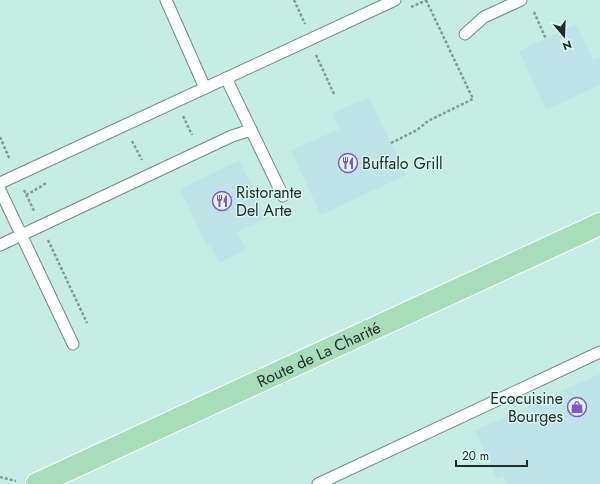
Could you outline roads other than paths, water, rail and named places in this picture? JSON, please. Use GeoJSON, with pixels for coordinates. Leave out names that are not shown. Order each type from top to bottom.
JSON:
{"type":"FeatureCollection","features":[{"type":"Feature","properties":{"kind":"main road","name":"Route de La Charité"},"geometry":{"type":"LineString","coordinates":[[36,484],[600,224]]}},
{"type":"Feature","properties":{"kind":"lane"},"geometry":{"type":"LineString","coordinates":[[166,0],[205,88]]}},
{"type":"Feature","properties":{"kind":"lane"},"geometry":{"type":"LineString","coordinates":[[0,183],[395,0]]}},
{"type":"Feature","properties":{"kind":"lane"},"geometry":{"type":"LineString","coordinates":[[465,34],[484,17],[521,0]]}},
{"type":"Feature","properties":{"kind":"lane"},"geometry":{"type":"LineString","coordinates":[[226,78],[283,196]]}},
{"type":"Feature","properties":{"kind":"lane"},"geometry":{"type":"LineString","coordinates":[[0,246],[232,136],[251,130]]}},
{"type":"Feature","properties":{"kind":"lane"},"geometry":{"type":"LineString","coordinates":[[0,190],[73,344]]}},
{"type":"Feature","properties":{"kind":"lane"},"geometry":{"type":"LineString","coordinates":[[318,484],[600,352]]}},
{"type":"Feature","properties":{"kind":"place","name":"Buffalo Grill"},"geometry":{"type":"Point","coordinates":[348,163]}},
{"type":"Feature","properties":{"kind":"place","name":"Ristorante Del Arte"},"geometry":{"type":"Point","coordinates":[222,201]}},
{"type":"Feature","properties":{"kind":"place","name":"Ecocuisine Bourges"},"geometry":{"type":"Point","coordinates":[577,407]}}]}
